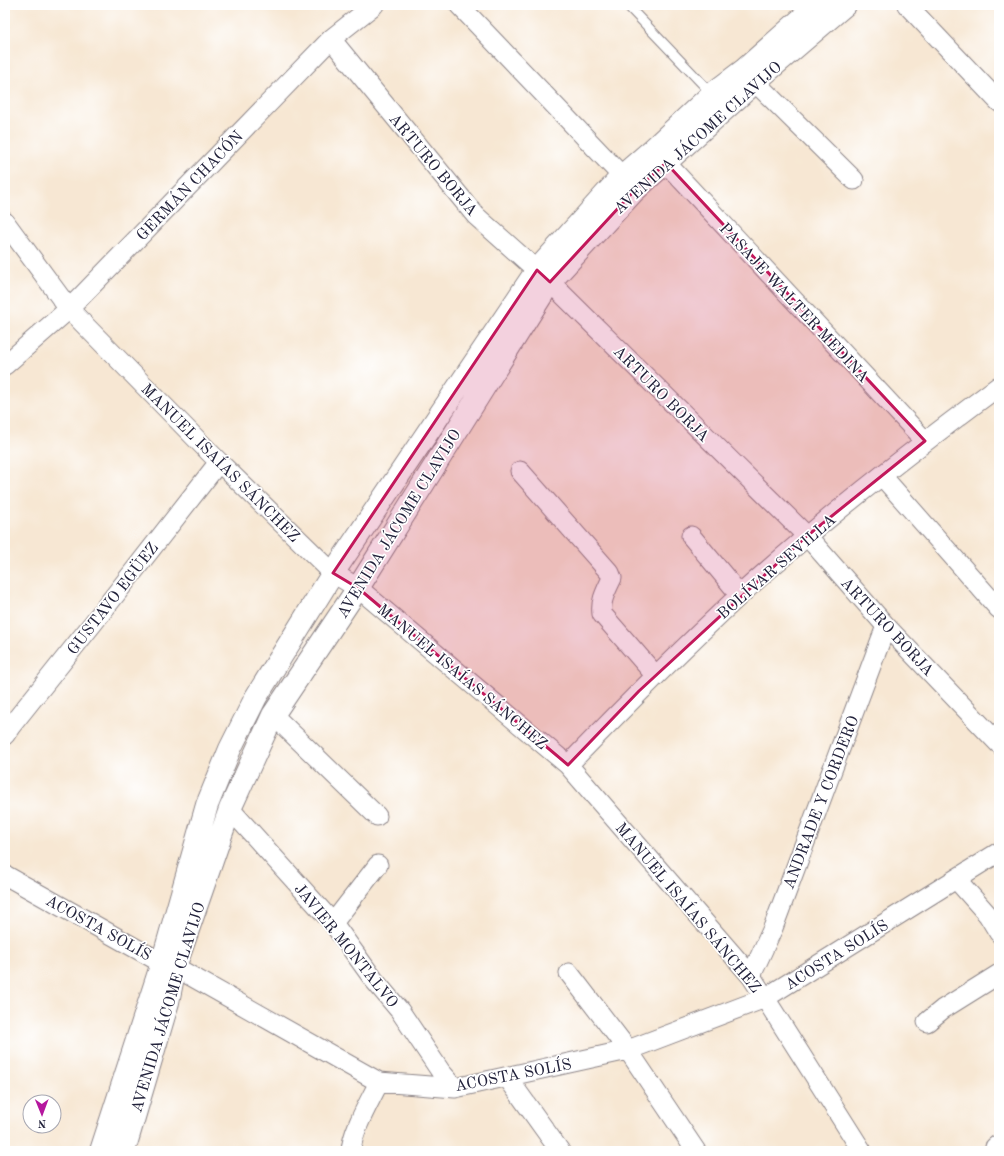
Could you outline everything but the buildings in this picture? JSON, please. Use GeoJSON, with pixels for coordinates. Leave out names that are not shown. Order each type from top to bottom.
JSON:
{"type":"FeatureCollection","features":[{"type":"Feature","properties":{"kind":"street"},"geometry":{"type":"LineString","coordinates":[[459,5],[622,176]]}},
{"type":"Feature","properties":{"kind":"street","name":"AVENIDA JÁCOME CLAVIJO"},"geometry":{"type":"LineString","coordinates":[[101,1151],[169,965],[230,809],[273,715],[358,588],[543,276],[666,163],[817,5]]}},
{"type":"Feature","properties":{"kind":"street","name":"AVENIDA JÁCOME CLAVIJO"},"geometry":{"type":"LineString","coordinates":[[124,1151],[168,1002],[169,965],[207,805],[230,749],[256,697],[333,573],[543,276],[622,176],[712,94],[750,76],[845,5]]}},
{"type":"Feature","properties":{"kind":"street"},"geometry":{"type":"LineString","coordinates":[[907,5],[999,102]]}},
{"type":"Feature","properties":{"kind":"street","name":"GERMÁN CHACÓN"},"geometry":{"type":"LineString","coordinates":[[5,365],[69,309],[331,39],[363,8]]}},
{"type":"Feature","properties":{"kind":"street","name":"ARTURO BORJA"},"geometry":{"type":"LineString","coordinates":[[331,39],[476,216],[543,276],[807,536],[886,626],[999,744]]}},
{"type":"Feature","properties":{"kind":"street"},"geometry":{"type":"LineString","coordinates":[[750,76],[854,180]]}},
{"type":"Feature","properties":{"kind":"street","name":"PASAJE WALTER MEDINA"},"geometry":{"type":"LineString","coordinates":[[666,163],[925,441]]}},
{"type":"Feature","properties":{"kind":"street","name":"MANUEL ISAÍAS SÁNCHEZ"},"geometry":{"type":"LineString","coordinates":[[5,222],[69,309],[219,462],[333,573],[358,588],[568,765],[751,976],[858,1149]]}},
{"type":"Feature","properties":{"kind":"street","name":"BOLÍVAR SEVILLA"},"geometry":{"type":"LineString","coordinates":[[568,765],[639,691],[740,595],[807,536],[925,441],[999,386]]}},
{"type":"Feature","properties":{"kind":"street","name":"GUSTAVO EGÜEZ"},"geometry":{"type":"LineString","coordinates":[[5,735],[219,462]]}},
{"type":"Feature","properties":{"kind":"street"},"geometry":{"type":"LineString","coordinates":[[520,471],[605,565],[612,578],[602,600],[602,614],[656,676]]}},
{"type":"Feature","properties":{"kind":"street"},"geometry":{"type":"LineString","coordinates":[[882,476],[999,609]]}},
{"type":"Feature","properties":{"kind":"street"},"geometry":{"type":"LineString","coordinates":[[691,536],[740,595]]}},
{"type":"Feature","properties":{"kind":"street","name":"ANDRADE Y CORDERO"},"geometry":{"type":"LineString","coordinates":[[751,976],[773,928],[886,626]]}},
{"type":"Feature","properties":{"kind":"street"},"geometry":{"type":"LineString","coordinates":[[273,715],[377,816]]}},
{"type":"Feature","properties":{"kind":"street","name":"JAVIER MONTALVO"},"geometry":{"type":"LineString","coordinates":[[230,809],[333,923],[374,980],[400,1011],[441,1072],[455,1088]]}},
{"type":"Feature","properties":{"kind":"street","name":"ACOSTA SOLÍS"},"geometry":{"type":"LineString","coordinates":[[5,875],[379,1082],[455,1088],[628,1050],[765,998],[999,852]]}},
{"type":"Feature","properties":{"kind":"street"},"geometry":{"type":"LineString","coordinates":[[333,923],[378,865]]}},
{"type":"Feature","properties":{"kind":"street"},"geometry":{"type":"LineString","coordinates":[[956,879],[988,915],[999,933]]}},
{"type":"Feature","properties":{"kind":"street"},"geometry":{"type":"LineString","coordinates":[[569,972],[628,1050],[696,1151]]}},
{"type":"Feature","properties":{"kind":"street"},"geometry":{"type":"LineString","coordinates":[[927,1022],[944,1009],[999,974]]}},
{"type":"Feature","properties":{"kind":"street"},"geometry":{"type":"LineString","coordinates":[[507,1077],[560,1151]]}},
{"type":"Feature","properties":{"kind":"street"},"geometry":{"type":"LineString","coordinates":[[351,1151],[358,1125],[379,1082]]}},
{"type":"Feature","properties":{"kind":"lane"},"geometry":{"type":"LineString","coordinates":[[627,5],[712,94]]}},
{"type":"Feature","properties":{"kind":"highlighted area"},"geometry":{"type":"Polygon","coordinates":[[[666,163],[925,441],[807,536],[639,691],[568,765],[358,588],[333,573],[537,270],[550,282],[634,191],[666,163]]]}}]}
